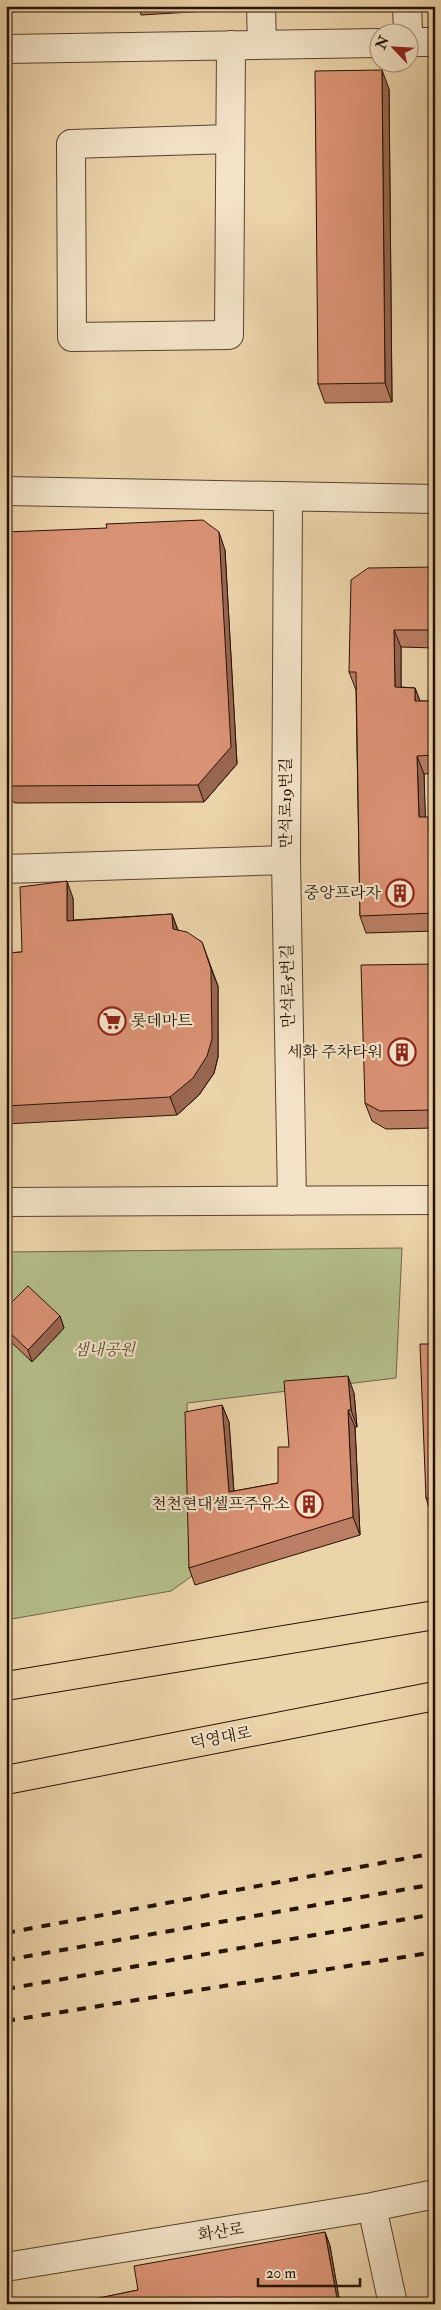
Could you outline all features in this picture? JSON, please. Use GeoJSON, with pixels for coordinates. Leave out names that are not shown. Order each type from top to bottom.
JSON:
{"type":"FeatureCollection","features":[{"type":"Feature","properties":{"kind":"main road"},"geometry":{"type":"LineString","coordinates":[[6,1686],[435,1616]]}},
{"type":"Feature","properties":{"kind":"main road","name":"덕영대로"},"geometry":{"type":"LineString","coordinates":[[6,1780],[435,1696]]}},
{"type":"Feature","properties":{"kind":"street"},"geometry":{"type":"LineString","coordinates":[[261,6],[262,45]]}},
{"type":"Feature","properties":{"kind":"street"},"geometry":{"type":"LineString","coordinates":[[407,6],[408,22]]}},
{"type":"Feature","properties":{"kind":"street"},"geometry":{"type":"LineString","coordinates":[[418,42],[435,42]]}},
{"type":"Feature","properties":{"kind":"street"},"geometry":{"type":"LineString","coordinates":[[6,49],[368,43]]}},
{"type":"Feature","properties":{"kind":"street"},"geometry":{"type":"LineString","coordinates":[[230,139],[71,144],[72,337],[229,335],[231,45]]}},
{"type":"Feature","properties":{"kind":"street"},"geometry":{"type":"LineString","coordinates":[[6,492],[435,499]]}},
{"type":"Feature","properties":{"kind":"street","name":"만석로19번길"},"geometry":{"type":"LineString","coordinates":[[6,869],[286,860],[288,497]]}},
{"type":"Feature","properties":{"kind":"street","name":"만석로5번길"},"geometry":{"type":"LineString","coordinates":[[286,860],[292,1201]]}},
{"type":"Feature","properties":{"kind":"street"},"geometry":{"type":"LineString","coordinates":[[6,1202],[435,1200]]}},
{"type":"Feature","properties":{"kind":"street","name":"화산로"},"geometry":{"type":"LineString","coordinates":[[6,2267],[372,2207],[435,2194]]}},
{"type":"Feature","properties":{"kind":"street"},"geometry":{"type":"LineString","coordinates":[[372,2207],[393,2304]]}},
{"type":"Feature","properties":{"kind":"green space","name":"샘내공원"},"geometry":{"type":"Polygon","coordinates":[[[402,1248],[396,1378],[187,1403],[192,1576],[171,1591],[6,1620],[6,1252],[402,1248]]]}},
{"type":"Feature","properties":{"kind":"building"},"geometry":{"type":"Polygon","coordinates":[[[368,70],[368,72],[382,72],[385,383],[318,384],[315,71],[368,70]]]}},
{"type":"Feature","properties":{"kind":"building"},"geometry":{"type":"Polygon","coordinates":[[[203,520],[219,532],[231,747],[198,785],[9,786],[6,784],[6,532],[107,528],[106,524],[203,520]]]}},
{"type":"Feature","properties":{"kind":"building"},"geometry":{"type":"Polygon","coordinates":[[[435,567],[435,630],[394,630],[395,687],[415,688],[415,701],[435,701],[435,755],[417,756],[419,817],[429,817],[429,831],[435,831],[435,913],[360,916],[356,672],[349,672],[351,580],[368,568],[435,567]]]}},
{"type":"Feature","properties":{"kind":"building","name":"롯데마트"},"geometry":{"type":"Polygon","coordinates":[[[67,881],[67,921],[172,914],[173,929],[187,932],[202,942],[211,969],[212,1039],[207,1056],[193,1078],[170,1097],[6,1106],[6,953],[22,952],[20,887],[67,881]]]}},
{"type":"Feature","properties":{"kind":"building","name":"세화 주차타워"},"geometry":{"type":"Polygon","coordinates":[[[435,964],[435,1110],[380,1111],[365,1103],[361,965],[435,964]]]}},
{"type":"Feature","properties":{"kind":"building"},"geometry":{"type":"Polygon","coordinates":[[[28,1286],[60,1316],[28,1350],[6,1329],[6,1308],[28,1286]]]}},
{"type":"Feature","properties":{"kind":"building"},"geometry":{"type":"Polygon","coordinates":[[[420,1344],[435,1344],[435,1498],[426,1498],[420,1344]]]}},
{"type":"Feature","properties":{"kind":"building"},"geometry":{"type":"Polygon","coordinates":[[[348,1376],[351,1410],[348,1410],[353,1517],[189,1568],[185,1412],[222,1405],[229,1492],[278,1483],[278,1447],[289,1447],[284,1381],[348,1376]]]}},
{"type":"Feature","properties":{"kind":"building"},"geometry":{"type":"Polygon","coordinates":[[[325,2232],[338,2304],[291,2304],[290,2299],[261,2304],[70,2304],[138,2290],[134,2266],[325,2232]]]}},
{"type":"Feature","properties":{"kind":"railway"},"geometry":{"type":"LineString","coordinates":[[6,1933],[435,1853]]}},
{"type":"Feature","properties":{"kind":"railway"},"geometry":{"type":"LineString","coordinates":[[6,1960],[435,1884]]}},
{"type":"Feature","properties":{"kind":"railway"},"geometry":{"type":"LineString","coordinates":[[6,1989],[435,1914]]}},
{"type":"Feature","properties":{"kind":"railway"},"geometry":{"type":"LineString","coordinates":[[6,2021],[435,1952]]}},
{"type":"Feature","properties":{"kind":"place","name":"중앙프라자"},"geometry":{"type":"Point","coordinates":[400,893]}},
{"type":"Feature","properties":{"kind":"place","name":"롯데마트"},"geometry":{"type":"Point","coordinates":[112,1021]}},
{"type":"Feature","properties":{"kind":"place","name":"세화 주차타워"},"geometry":{"type":"Point","coordinates":[402,1052]}},
{"type":"Feature","properties":{"kind":"place","name":"천천현대셀프주유소"},"geometry":{"type":"Point","coordinates":[309,1504]}}]}
